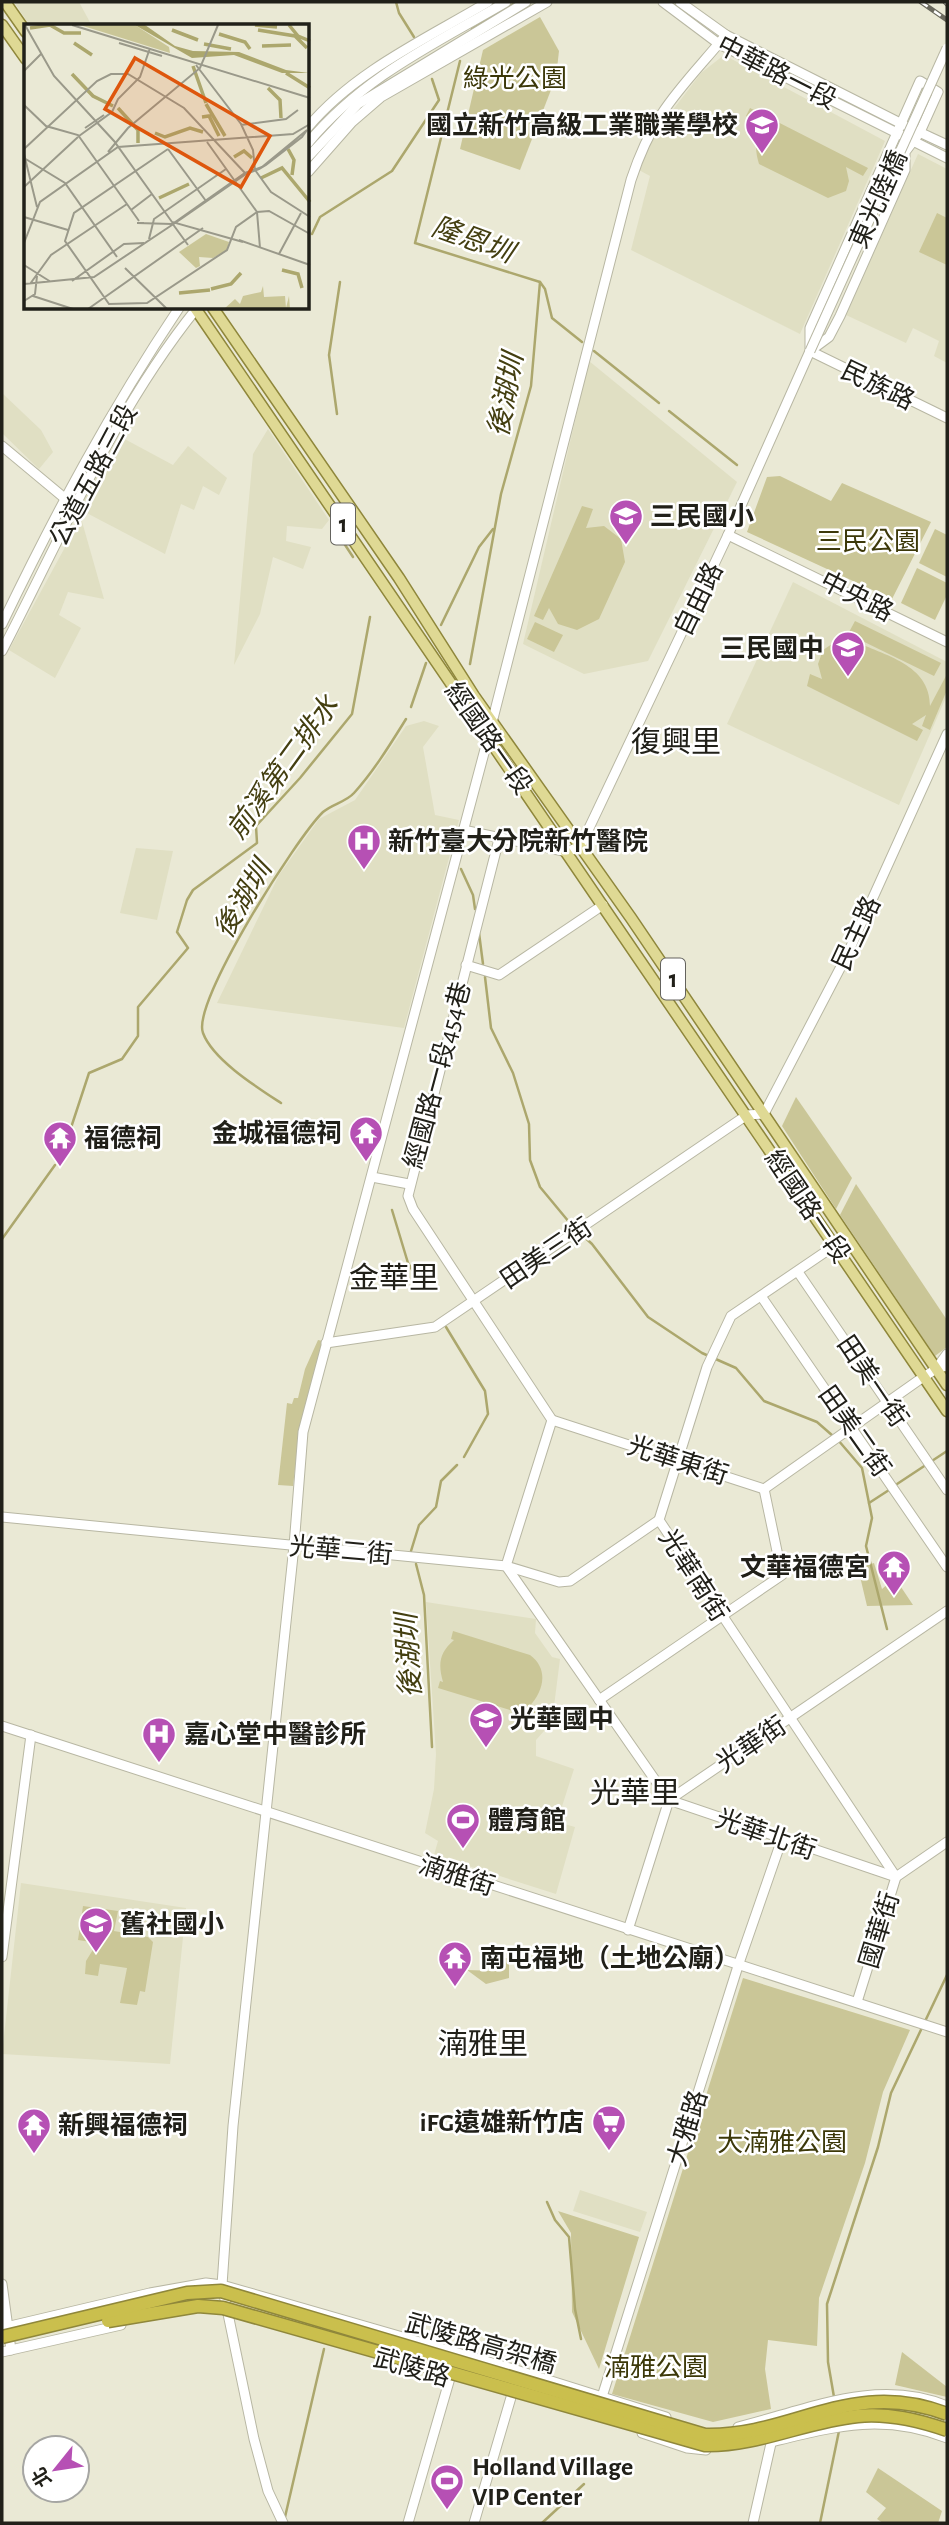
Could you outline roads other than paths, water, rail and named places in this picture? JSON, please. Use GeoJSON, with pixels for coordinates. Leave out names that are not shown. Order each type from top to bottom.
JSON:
{"type":"FeatureCollection","features":[{"type":"Feature","properties":{"kind":"highway","name":"武陵路高架橋"},"geometry":{"type":"LineString","coordinates":[[5,2349],[187,2293],[221,2291],[542,2385],[688,2431],[721,2435],[756,2434],[858,2416],[904,2417],[947,2431]]}},
{"type":"Feature","properties":{"kind":"highway"},"geometry":{"type":"LineString","coordinates":[[122,2313],[205,2298],[226,2301],[541,2391],[575,2413]]}},
{"type":"Feature","properties":{"kind":"highway","name":"武陵路高架橋"},"geometry":{"type":"LineString","coordinates":[[2,2337],[122,2313]]}},
{"type":"Feature","properties":{"kind":"highway"},"geometry":{"type":"LineString","coordinates":[[541,2391],[581,2390]]}},
{"type":"Feature","properties":{"kind":"highway","name":"武陵路高架橋"},"geometry":{"type":"LineString","coordinates":[[756,2434],[836,2406],[872,2400],[912,2403],[947,2414]]}},
{"type":"Feature","properties":{"kind":"highway"},"geometry":{"type":"LineString","coordinates":[[756,2434],[865,2408],[909,2411],[947,2423]]}},
{"type":"Feature","properties":{"kind":"main road"},"geometry":{"type":"LineString","coordinates":[[5,2],[24,30]]}},
{"type":"Feature","properties":{"kind":"main road"},"geometry":{"type":"LineString","coordinates":[[2,25],[24,57]]}},
{"type":"Feature","properties":{"kind":"main road","name":"經國路一段"},"geometry":{"type":"LineString","coordinates":[[197,310],[947,1411]]}},
{"type":"Feature","properties":{"kind":"main road","name":"經國路一段"},"geometry":{"type":"LineString","coordinates":[[214,310],[492,719],[942,1367],[947,1385]]}},
{"type":"Feature","properties":{"kind":"street"},"geometry":{"type":"LineString","coordinates":[[310,125],[346,88],[367,73],[488,2]]}},
{"type":"Feature","properties":{"kind":"street"},"geometry":{"type":"LineString","coordinates":[[310,140],[328,118],[365,86],[506,2]]}},
{"type":"Feature","properties":{"kind":"street"},"geometry":{"type":"LineString","coordinates":[[310,156],[358,104],[526,2]]}},
{"type":"Feature","properties":{"kind":"street"},"geometry":{"type":"LineString","coordinates":[[310,170],[352,122],[381,97],[547,2]]}},
{"type":"Feature","properties":{"kind":"street","name":"中華路一段"},"geometry":{"type":"LineString","coordinates":[[663,2],[719,44],[947,158]]}},
{"type":"Feature","properties":{"kind":"street","name":"中華路一段"},"geometry":{"type":"LineString","coordinates":[[680,2],[726,35],[947,145]]}},
{"type":"Feature","properties":{"kind":"street"},"geometry":{"type":"LineString","coordinates":[[283,2523],[268,2491],[254,2439],[222,2285],[233,2126],[264,1811],[294,1546],[303,1432],[488,738],[637,162],[665,104],[726,35]]}},
{"type":"Feature","properties":{"kind":"street","name":"東光陸橋"},"geometry":{"type":"LineString","coordinates":[[810,351],[947,48]]}},
{"type":"Feature","properties":{"kind":"street","name":"自由路"},"geometry":{"type":"LineString","coordinates":[[581,845],[728,535],[810,351],[810,328],[920,81],[938,92],[920,132]]}},
{"type":"Feature","properties":{"kind":"street"},"geometry":{"type":"LineString","coordinates":[[911,141],[920,132]]}},
{"type":"Feature","properties":{"kind":"street","name":"自由路"},"geometry":{"type":"LineString","coordinates":[[810,351],[829,338],[840,316],[905,170],[905,152],[911,141]]}},
{"type":"Feature","properties":{"kind":"street","name":"公道五路三段"},"geometry":{"type":"LineString","coordinates":[[2,624],[63,498],[128,384],[178,310]]}},
{"type":"Feature","properties":{"kind":"street","name":"公道五路三段"},"geometry":{"type":"LineString","coordinates":[[2,651],[74,506],[131,401],[195,310]]}},
{"type":"Feature","properties":{"kind":"street","name":"民族路"},"geometry":{"type":"LineString","coordinates":[[810,351],[947,418]]}},
{"type":"Feature","properties":{"kind":"street"},"geometry":{"type":"LineString","coordinates":[[2,446],[74,506]]}},
{"type":"Feature","properties":{"kind":"street","name":"中央路"},"geometry":{"type":"LineString","coordinates":[[728,535],[947,642]]}},
{"type":"Feature","properties":{"kind":"street","name":"民主路"},"geometry":{"type":"LineString","coordinates":[[764,1114],[846,955],[947,734]]}},
{"type":"Feature","properties":{"kind":"street"},"geometry":{"type":"LineString","coordinates":[[463,831],[568,852],[581,845]]}},
{"type":"Feature","properties":{"kind":"street","name":"經國路一段454巷"},"geometry":{"type":"LineString","coordinates":[[409,1184],[499,839]]}},
{"type":"Feature","properties":{"kind":"street","name":"經國路一段454巷"},"geometry":{"type":"LineString","coordinates":[[466,965],[499,975],[603,905]]}},
{"type":"Feature","properties":{"kind":"street"},"geometry":{"type":"LineString","coordinates":[[747,1115],[764,1114]]}},
{"type":"Feature","properties":{"kind":"street","name":"田美三街"},"geometry":{"type":"LineString","coordinates":[[326,1343],[435,1327],[747,1115]]}},
{"type":"Feature","properties":{"kind":"street"},"geometry":{"type":"LineString","coordinates":[[372,1177],[409,1184],[408,1196],[413,1209],[552,1420],[506,1566],[669,1800],[628,1930]]}},
{"type":"Feature","properties":{"kind":"street","name":"光華南街"},"geometry":{"type":"LineString","coordinates":[[834,1246],[731,1316],[706,1367],[659,1520],[896,1877]]}},
{"type":"Feature","properties":{"kind":"street","name":"田美一街"},"geometry":{"type":"LineString","coordinates":[[798,1272],[947,1490]]}},
{"type":"Feature","properties":{"kind":"street","name":"田美二街"},"geometry":{"type":"LineString","coordinates":[[761,1296],[947,1567]]}},
{"type":"Feature","properties":{"kind":"street"},"geometry":{"type":"LineString","coordinates":[[942,1367],[947,1354]]}},
{"type":"Feature","properties":{"kind":"street","name":"光華東街"},"geometry":{"type":"LineString","coordinates":[[552,1420],[764,1489],[887,1401],[942,1367]]}},
{"type":"Feature","properties":{"kind":"street"},"geometry":{"type":"LineString","coordinates":[[599,1700],[782,1575],[764,1489]]}},
{"type":"Feature","properties":{"kind":"street","name":"光華二街"},"geometry":{"type":"LineString","coordinates":[[2,1517],[506,1566],[559,1582],[570,1581],[659,1520]]}},
{"type":"Feature","properties":{"kind":"street","name":"光華街"},"geometry":{"type":"LineString","coordinates":[[669,1800],[947,1611]]}},
{"type":"Feature","properties":{"kind":"street","name":"湳雅街"},"geometry":{"type":"LineString","coordinates":[[2,1726],[947,2032]]}},
{"type":"Feature","properties":{"kind":"street"},"geometry":{"type":"LineString","coordinates":[[2,1957],[31,1735]]}},
{"type":"Feature","properties":{"kind":"street","name":"光華北街"},"geometry":{"type":"LineString","coordinates":[[669,1800],[896,1877]]}},
{"type":"Feature","properties":{"kind":"street","name":"大雅路"},"geometry":{"type":"LineString","coordinates":[[594,2417],[603,2397],[738,1966],[782,1839]]}},
{"type":"Feature","properties":{"kind":"street","name":"國華街"},"geometry":{"type":"LineString","coordinates":[[857,2002],[896,1877],[947,1842]]}},
{"type":"Feature","properties":{"kind":"street","name":"武陵路"},"geometry":{"type":"LineString","coordinates":[[5,2349],[50,2340],[206,2283],[222,2285],[581,2390],[700,2428],[771,2424],[816,2405],[872,2395]]}},
{"type":"Feature","properties":{"kind":"street"},"geometry":{"type":"LineString","coordinates":[[2,2284],[5,2349]]}},
{"type":"Feature","properties":{"kind":"street","name":"武陵路"},"geometry":{"type":"LineString","coordinates":[[6,2327],[44,2318],[210,2311],[594,2417],[687,2448],[725,2450],[772,2442],[849,2423],[869,2423]]}},
{"type":"Feature","properties":{"kind":"street"},"geometry":{"type":"LineString","coordinates":[[44,2318],[50,2340]]}},
{"type":"Feature","properties":{"kind":"street"},"geometry":{"type":"LineString","coordinates":[[408,2523],[450,2378]]}},
{"type":"Feature","properties":{"kind":"street"},"geometry":{"type":"LineString","coordinates":[[474,2523],[512,2394]]}},
{"type":"Feature","properties":{"kind":"street"},"geometry":{"type":"LineString","coordinates":[[753,2523],[772,2442],[771,2424],[846,2410],[872,2395],[909,2396],[947,2406]]}},
{"type":"Feature","properties":{"kind":"street"},"geometry":{"type":"LineString","coordinates":[[872,2395],[869,2423],[918,2428],[947,2438]]}},
{"type":"Feature","properties":{"kind":"waterway","name":"前溪第二排水"},"geometry":{"type":"LineString","coordinates":[[396,2],[399,13],[414,37]]}},
{"type":"Feature","properties":{"kind":"waterway","name":"隆恩圳"},"geometry":{"type":"LineString","coordinates":[[472,29],[515,3]]}},
{"type":"Feature","properties":{"kind":"waterway","name":"隆恩圳"},"geometry":{"type":"LineString","coordinates":[[460,61],[415,243],[540,282],[545,289],[552,318],[582,342]]}},
{"type":"Feature","properties":{"kind":"waterway","name":"前溪第二排水"},"geometry":{"type":"LineString","coordinates":[[312,234],[320,217],[392,171],[439,100],[432,79]]}},
{"type":"Feature","properties":{"kind":"waterway","name":"前溪第二排水"},"geometry":{"type":"LineString","coordinates":[[337,414],[329,355],[340,282]]}},
{"type":"Feature","properties":{"kind":"waterway","name":"後湖圳"},"geometry":{"type":"LineString","coordinates":[[470,664],[501,494],[531,386],[540,282]]}},
{"type":"Feature","properties":{"kind":"waterway","name":"隆恩圳"},"geometry":{"type":"LineString","coordinates":[[594,351],[659,403]]}},
{"type":"Feature","properties":{"kind":"waterway","name":"隆恩圳"},"geometry":{"type":"LineString","coordinates":[[669,411],[737,465]]}},
{"type":"Feature","properties":{"kind":"waterway","name":"前溪第二排水"},"geometry":{"type":"LineString","coordinates":[[332,525],[353,557]]}},
{"type":"Feature","properties":{"kind":"waterway","name":"後湖圳"},"geometry":{"type":"LineString","coordinates":[[441,625],[479,547],[493,529]]}},
{"type":"Feature","properties":{"kind":"waterway","name":"前溪第二排水"},"geometry":{"type":"LineString","coordinates":[[62,1155],[89,1073],[122,1059],[138,1036],[138,1007],[188,948],[177,932],[193,890],[257,843],[256,826],[300,778],[352,714],[370,617]]}},
{"type":"Feature","properties":{"kind":"waterway","name":"後湖圳"},"geometry":{"type":"LineString","coordinates":[[411,707],[426,663]]}},
{"type":"Feature","properties":{"kind":"waterway","name":"後湖圳"},"geometry":{"type":"LineString","coordinates":[[281,1103],[237,1072],[216,1053],[203,1033],[204,1016],[229,956],[270,885],[323,812],[351,796],[361,784],[406,719]]}},
{"type":"Feature","properties":{"kind":"waterway"},"geometry":{"type":"LineString","coordinates":[[461,869],[473,895],[475,909]]}},
{"type":"Feature","properties":{"kind":"waterway"},"geometry":{"type":"LineString","coordinates":[[479,933],[483,964]]}},
{"type":"Feature","properties":{"kind":"waterway"},"geometry":{"type":"LineString","coordinates":[[485,977],[491,1028],[513,1073],[529,1124],[530,1160],[540,1187],[574,1228]]}},
{"type":"Feature","properties":{"kind":"waterway","name":"前溪第二排水"},"geometry":{"type":"LineString","coordinates":[[2,1239],[55,1165]]}},
{"type":"Feature","properties":{"kind":"waterway","name":"後湖圳"},"geometry":{"type":"LineString","coordinates":[[392,1210],[408,1263],[420,1283]]}},
{"type":"Feature","properties":{"kind":"waterway"},"geometry":{"type":"LineString","coordinates":[[579,1232],[592,1244],[648,1317],[702,1353],[736,1368],[764,1401],[817,1422],[833,1436]]}},
{"type":"Feature","properties":{"kind":"waterway","name":"後湖圳"},"geometry":{"type":"LineString","coordinates":[[446,1327],[485,1391],[488,1414],[464,1457]]}},
{"type":"Feature","properties":{"kind":"waterway"},"geometry":{"type":"LineString","coordinates":[[838,1440],[862,1468],[872,1518],[866,1546],[887,1629]]}},
{"type":"Feature","properties":{"kind":"waterway"},"geometry":{"type":"LineString","coordinates":[[894,1486],[947,1451]]}},
{"type":"Feature","properties":{"kind":"waterway","name":"後湖圳"},"geometry":{"type":"LineString","coordinates":[[411,1551],[419,1525],[436,1507],[441,1481],[457,1465]]}},
{"type":"Feature","properties":{"kind":"waterway"},"geometry":{"type":"LineString","coordinates":[[869,1503],[889,1490]]}},
{"type":"Feature","properties":{"kind":"waterway","name":"後湖圳"},"geometry":{"type":"LineString","coordinates":[[416,1564],[424,1595],[432,1747]]}},
{"type":"Feature","properties":{"kind":"waterway"},"geometry":{"type":"LineString","coordinates":[[834,2397],[828,2362],[827,2304],[878,2147],[891,2093],[947,1975]]}},
{"type":"Feature","properties":{"kind":"waterway","name":"後湖圳"},"geometry":{"type":"LineString","coordinates":[[547,2202],[555,2220],[569,2237],[575,2309],[581,2339]]}},
{"type":"Feature","properties":{"kind":"waterway"},"geometry":{"type":"LineString","coordinates":[[285,2517],[324,2349]]}},
{"type":"Feature","properties":{"kind":"waterway"},"geometry":{"type":"LineString","coordinates":[[820,2523],[839,2431]]}},
{"type":"Feature","properties":{"kind":"waterway","name":"後湖圳"},"geometry":{"type":"LineString","coordinates":[[542,2523],[584,2484]]}},
{"type":"Feature","properties":{"kind":"railway"},"geometry":{"type":"LineString","coordinates":[[921,2],[947,20]]}},
{"type":"Feature","properties":{"kind":"place","name":"國立新竹高級工業職業學校"},"geometry":{"type":"Point","coordinates":[762,155]}},
{"type":"Feature","properties":{"kind":"place","name":"三民國小"},"geometry":{"type":"Point","coordinates":[626,546]}},
{"type":"Feature","properties":{"kind":"place","name":"三民國中"},"geometry":{"type":"Point","coordinates":[848,678]}},
{"type":"Feature","properties":{"kind":"place","name":"新竹臺大分院新竹醫院"},"geometry":{"type":"Point","coordinates":[364,871]}},
{"type":"Feature","properties":{"kind":"place","name":"金城福德祠"},"geometry":{"type":"Point","coordinates":[366,1163]}},
{"type":"Feature","properties":{"kind":"place","name":"福德祠"},"geometry":{"type":"Point","coordinates":[60,1168]}},
{"type":"Feature","properties":{"kind":"place","name":"文華福德宮"},"geometry":{"type":"Point","coordinates":[894,1597]}},
{"type":"Feature","properties":{"kind":"place","name":"光華國中"},"geometry":{"type":"Point","coordinates":[486,1749]}},
{"type":"Feature","properties":{"kind":"place","name":"嘉心堂中醫診所"},"geometry":{"type":"Point","coordinates":[159,1764]}},
{"type":"Feature","properties":{"kind":"place","name":"體育館"},"geometry":{"type":"Point","coordinates":[463,1850]}},
{"type":"Feature","properties":{"kind":"place","name":"舊社國小"},"geometry":{"type":"Point","coordinates":[96,1954]}},
{"type":"Feature","properties":{"kind":"place","name":"南屯福地（土地公廟）"},"geometry":{"type":"Point","coordinates":[455,1988]}},
{"type":"Feature","properties":{"kind":"place","name":"iFG遠雄新竹店"},"geometry":{"type":"Point","coordinates":[609,2152]}},
{"type":"Feature","properties":{"kind":"place","name":"新興福德祠"},"geometry":{"type":"Point","coordinates":[34,2155]}},
{"type":"Feature","properties":{"kind":"place","name":"Holland Village VIP Center"},"geometry":{"type":"Point","coordinates":[447,2511]}},
{"type":"Feature","properties":{"kind":"district","name":"復興里"},"geometry":{"type":"Point","coordinates":[676,742]}},
{"type":"Feature","properties":{"kind":"district","name":"金華里"},"geometry":{"type":"Point","coordinates":[394,1278]}},
{"type":"Feature","properties":{"kind":"district","name":"光華里"},"geometry":{"type":"Point","coordinates":[635,1793]}},
{"type":"Feature","properties":{"kind":"district","name":"湳雅里"},"geometry":{"type":"Point","coordinates":[483,2044]}},
{"type":"Feature","properties":{"kind":"park label","name":"綠光公園"},"geometry":{"type":"Point","coordinates":[515,78]}},
{"type":"Feature","properties":{"kind":"park label","name":"三民公園"},"geometry":{"type":"Point","coordinates":[868,541]}},
{"type":"Feature","properties":{"kind":"park label","name":"大湳雅公園"},"geometry":{"type":"Point","coordinates":[782,2142]}},
{"type":"Feature","properties":{"kind":"park label","name":"湳雅公園"},"geometry":{"type":"Point","coordinates":[656,2367]}}]}
